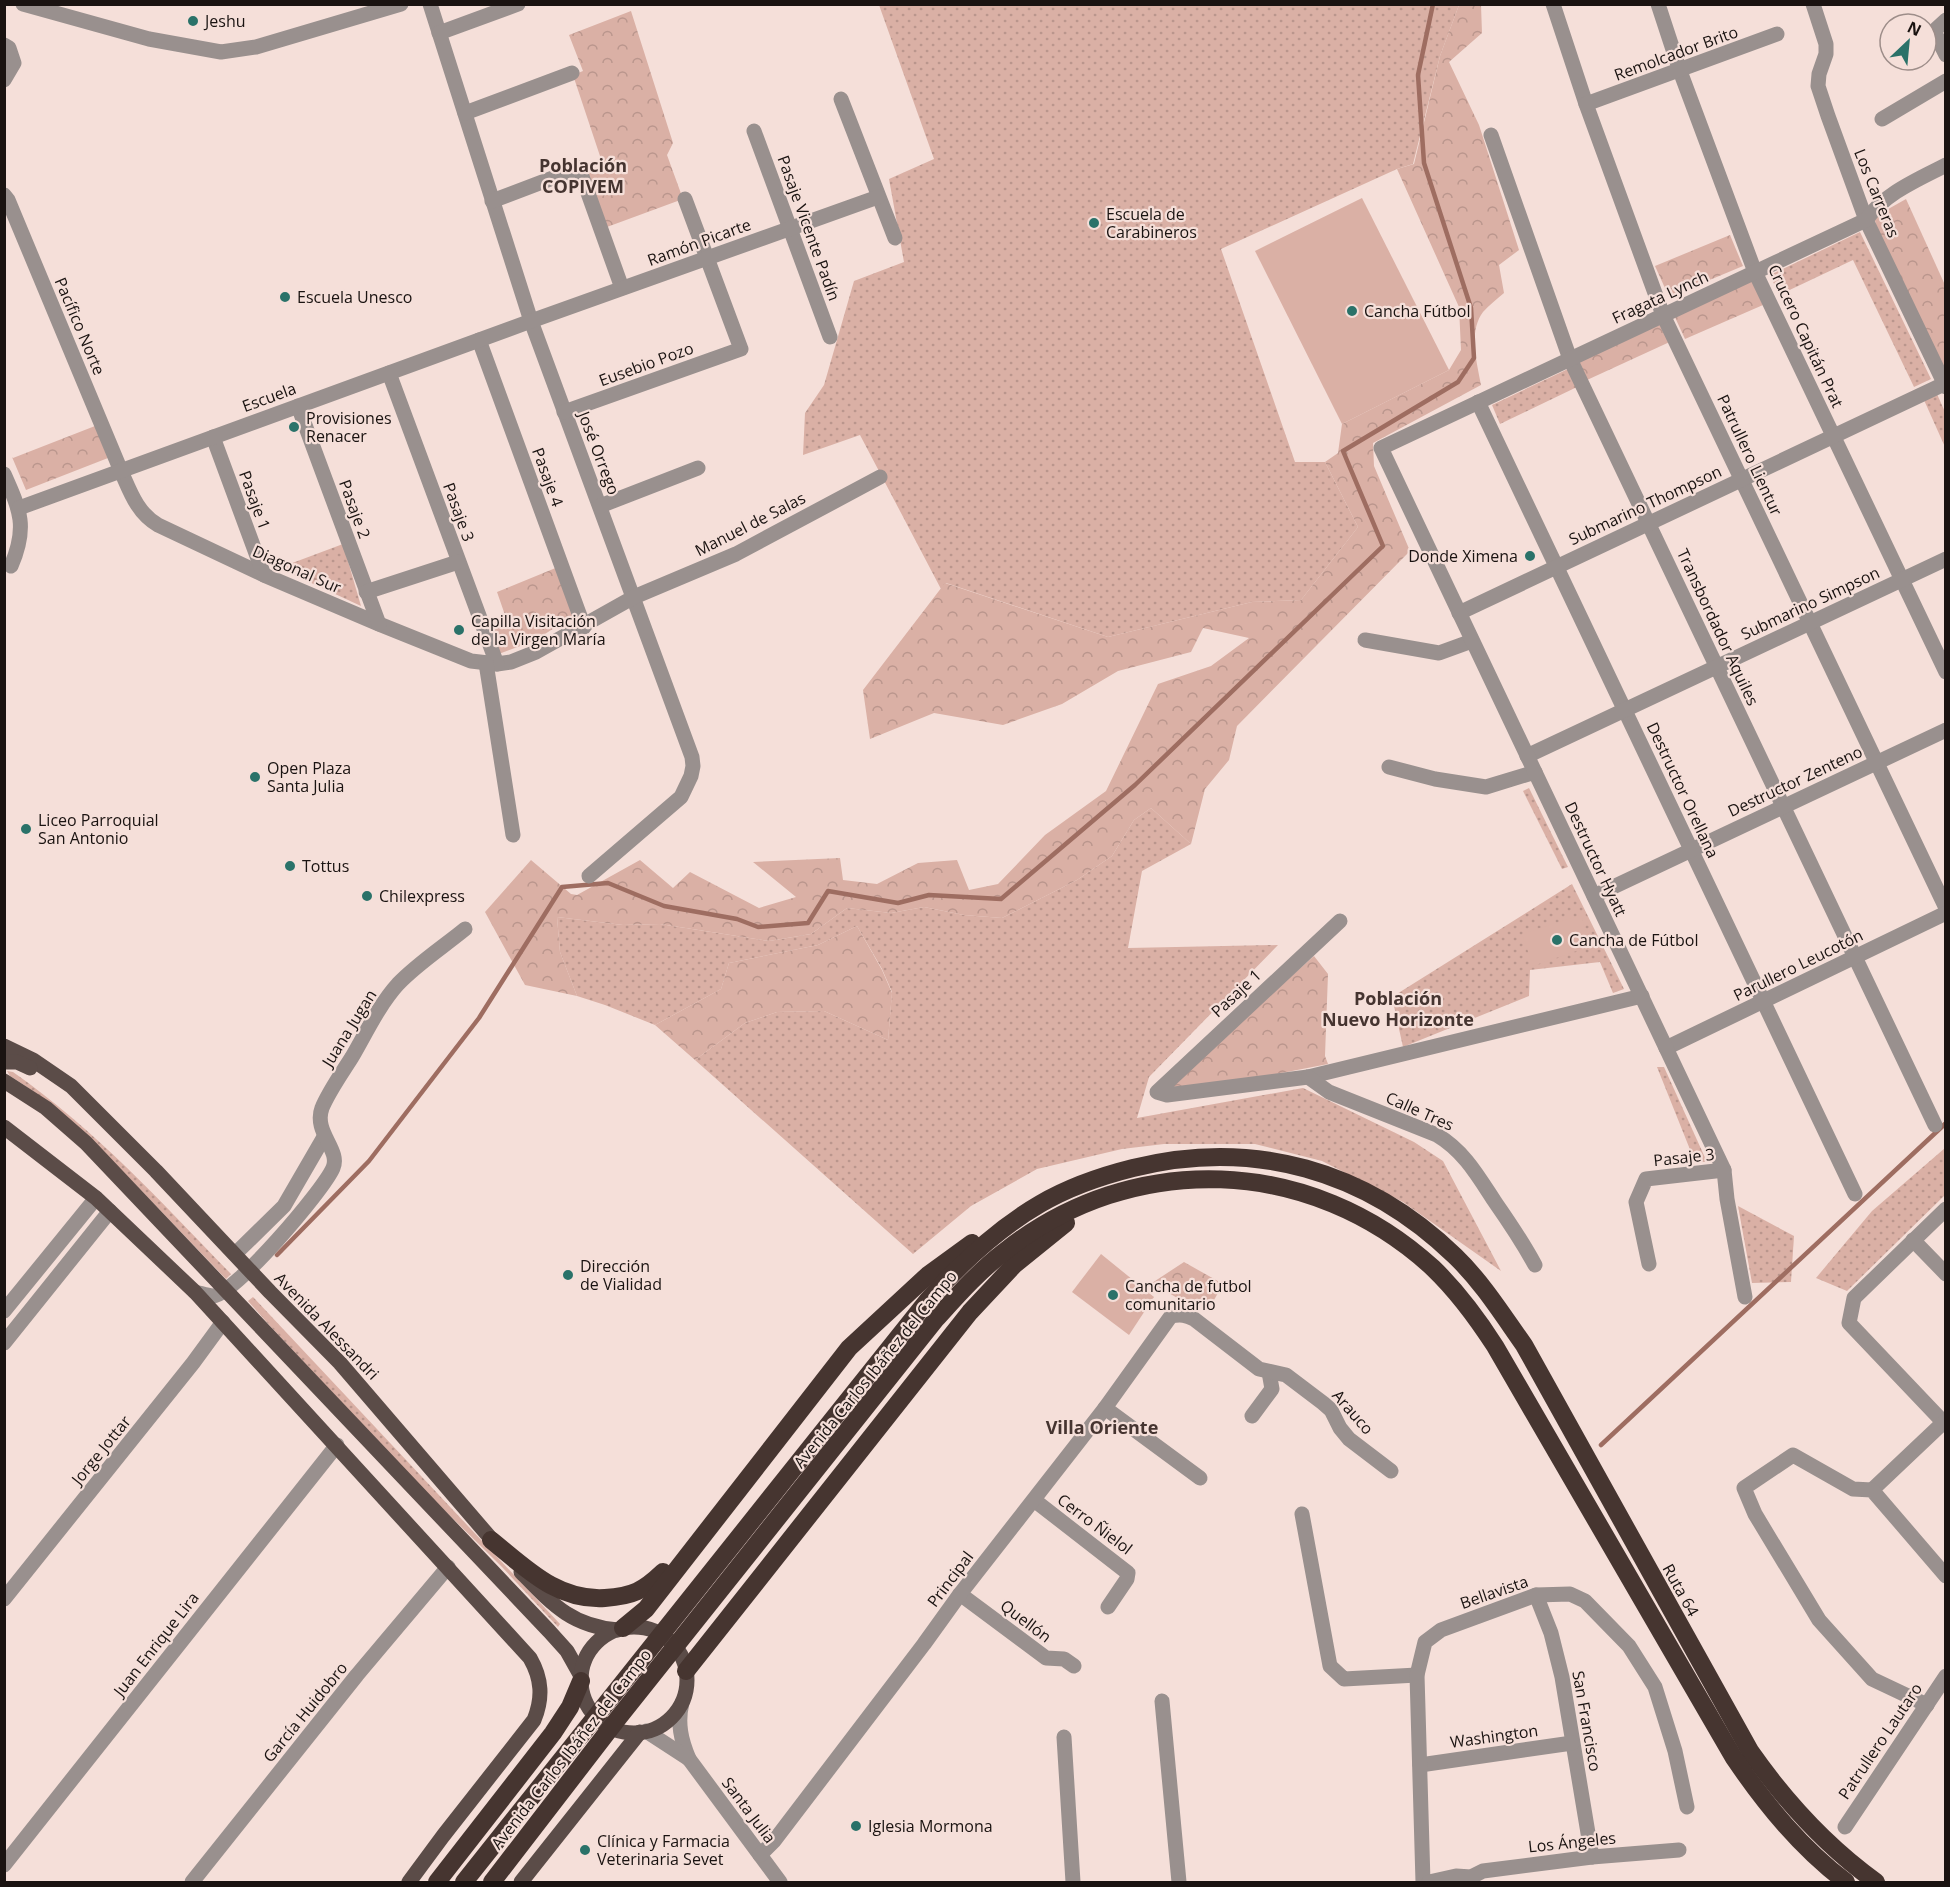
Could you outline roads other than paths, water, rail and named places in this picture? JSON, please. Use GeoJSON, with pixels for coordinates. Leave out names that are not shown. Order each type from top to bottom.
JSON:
{"type":"FeatureCollection","features":[{"type":"Feature","properties":{"kind":"highway","name":"Avenida Carlos Ibáñez del Campo"},"geometry":{"type":"LineString","coordinates":[[464,1882],[927,1301],[967,1259],[1018,1217],[1040,1204],[1079,1185],[1150,1164],[1211,1156],[1263,1159],[1316,1171],[1342,1180],[1383,1201],[1414,1221],[1436,1239],[1486,1289]]}},
{"type":"Feature","properties":{"kind":"highway","name":"Avenida Carlos Ibáñez del Campo"},"geometry":{"type":"LineString","coordinates":[[492,1882],[619,1718],[943,1312],[975,1278],[1004,1252],[1052,1220],[1101,1197],[1170,1181],[1219,1178],[1246,1180],[1302,1191],[1326,1200],[1368,1220],[1419,1256],[1449,1284],[1495,1346],[1734,1758],[1752,1785],[1793,1833],[1846,1882]]}},
{"type":"Feature","properties":{"kind":"highway"},"geometry":{"type":"LineString","coordinates":[[683,1663],[991,1287],[1038,1243],[1101,1197]]}},
{"type":"Feature","properties":{"kind":"highway"},"geometry":{"type":"LineString","coordinates":[[627,1629],[646,1608],[849,1348],[945,1261],[1018,1217]]}},
{"type":"Feature","properties":{"kind":"highway","name":"Ruta 64"},"geometry":{"type":"LineString","coordinates":[[1486,1289],[1524,1346],[1750,1750],[1769,1778],[1813,1829],[1876,1882]]}},
{"type":"Feature","properties":{"kind":"highway"},"geometry":{"type":"LineString","coordinates":[[492,1540],[547,1584],[570,1595],[601,1598],[621,1596],[647,1588],[698,1541]]}},
{"type":"Feature","properties":{"kind":"highway"},"geometry":{"type":"LineString","coordinates":[[436,1882],[554,1733],[582,1684]]}},
{"type":"Feature","properties":{"kind":"main road","name":"Avenida Alessandri"},"geometry":{"type":"LineString","coordinates":[[4,1046],[33,1060],[71,1086],[140,1155],[340,1363],[492,1540],[540,1592],[577,1621],[592,1626],[627,1629]]}},
{"type":"Feature","properties":{"kind":"main road"},"geometry":{"type":"LineString","coordinates":[[4,1062],[17,1062],[71,1086]]}},
{"type":"Feature","properties":{"kind":"main road"},"geometry":{"type":"LineString","coordinates":[[4,1081],[46,1108],[86,1143],[555,1638],[567,1651],[596,1716],[615,1729],[643,1732],[664,1723],[674,1714],[682,1703],[687,1683],[683,1663],[664,1636],[627,1629],[604,1636],[593,1647],[585,1660],[582,1684]]}},
{"type":"Feature","properties":{"kind":"main road"},"geometry":{"type":"LineString","coordinates":[[7,1127],[110,1210],[195,1292],[530,1658],[538,1676],[540,1696],[539,1707],[529,1728],[409,1882]]}},
{"type":"Feature","properties":{"kind":"main road"},"geometry":{"type":"LineString","coordinates":[[520,1882],[643,1732]]}},
{"type":"Feature","properties":{"kind":"street"},"geometry":{"type":"LineString","coordinates":[[23,4],[149,39],[221,52],[256,47],[401,4]]}},
{"type":"Feature","properties":{"kind":"street","name":"José Orrego"},"geometry":{"type":"LineString","coordinates":[[430,4],[531,321],[682,727],[693,766],[681,797],[589,876]]}},
{"type":"Feature","properties":{"kind":"street"},"geometry":{"type":"LineString","coordinates":[[440,33],[518,4]]}},
{"type":"Feature","properties":{"kind":"street","name":"Patrullero Lientur"},"geometry":{"type":"LineString","coordinates":[[1553,4],[1586,104],[1663,315],[1946,911]]}},
{"type":"Feature","properties":{"kind":"street","name":"Crucero Capitán Prat"},"geometry":{"type":"LineString","coordinates":[[1658,4],[1680,71],[1755,272],[1946,672]]}},
{"type":"Feature","properties":{"kind":"street","name":"Los Carreras"},"geometry":{"type":"LineString","coordinates":[[1813,4],[1826,44],[1826,54],[1819,74],[1818,86],[1866,220],[1945,386]]}},
{"type":"Feature","properties":{"kind":"street"},"geometry":{"type":"LineString","coordinates":[[1946,20],[1934,31],[1946,55]]}},
{"type":"Feature","properties":{"kind":"street","name":"Remolcador Brito"},"geometry":{"type":"LineString","coordinates":[[1586,104],[1777,34]]}},
{"type":"Feature","properties":{"kind":"street"},"geometry":{"type":"LineString","coordinates":[[4,45],[9,48],[14,63],[4,80]]}},
{"type":"Feature","properties":{"kind":"street"},"geometry":{"type":"LineString","coordinates":[[465,113],[572,73]]}},
{"type":"Feature","properties":{"kind":"street"},"geometry":{"type":"LineString","coordinates":[[1882,119],[1946,81]]}},
{"type":"Feature","properties":{"kind":"street"},"geometry":{"type":"LineString","coordinates":[[840,99],[895,238]]}},
{"type":"Feature","properties":{"kind":"street","name":"Pasaje Vicente Padín"},"geometry":{"type":"LineString","coordinates":[[754,131],[830,337]]}},
{"type":"Feature","properties":{"kind":"street","name":"Transbordador Aquiles"},"geometry":{"type":"LineString","coordinates":[[1491,135],[1570,359],[1935,1125]]}},
{"type":"Feature","properties":{"kind":"street","name":"Fragata Lynch"},"geometry":{"type":"LineString","coordinates":[[1381,448],[1866,220],[1876,205],[1904,186],[1946,165]]}},
{"type":"Feature","properties":{"kind":"street"},"geometry":{"type":"LineString","coordinates":[[492,201],[579,168],[622,288]]}},
{"type":"Feature","properties":{"kind":"street","name":"Pacífico Norte"},"geometry":{"type":"LineString","coordinates":[[4,195],[121,471]]}},
{"type":"Feature","properties":{"kind":"street","name":"Ramón Picarte"},"geometry":{"type":"LineString","coordinates":[[531,321],[878,197]]}},
{"type":"Feature","properties":{"kind":"street"},"geometry":{"type":"LineString","coordinates":[[685,199],[706,259]]}},
{"type":"Feature","properties":{"kind":"street","name":"Eusebio Pozo"},"geometry":{"type":"LineString","coordinates":[[564,412],[741,349],[706,259]]}},
{"type":"Feature","properties":{"kind":"street","name":"Escuela"},"geometry":{"type":"LineString","coordinates":[[19,508],[531,321]]}},
{"type":"Feature","properties":{"kind":"street","name":"Pasaje 4"},"geometry":{"type":"LineString","coordinates":[[479,340],[584,627]]}},
{"type":"Feature","properties":{"kind":"street","name":"Pasaje 3"},"geometry":{"type":"LineString","coordinates":[[389,373],[458,562],[491,664]]}},
{"type":"Feature","properties":{"kind":"street","name":"Submarino Thompson"},"geometry":{"type":"LineString","coordinates":[[1459,613],[1945,386]]}},
{"type":"Feature","properties":{"kind":"street","name":"Destructor Orellana"},"geometry":{"type":"LineString","coordinates":[[1478,402],[1856,1194]]}},
{"type":"Feature","properties":{"kind":"street","name":"Pasaje 2"},"geometry":{"type":"LineString","coordinates":[[298,406],[379,624]]}},
{"type":"Feature","properties":{"kind":"street","name":"Pasaje 1"},"geometry":{"type":"LineString","coordinates":[[213,437],[264,575]]}},
{"type":"Feature","properties":{"kind":"street","name":"Destructor Hyatt"},"geometry":{"type":"LineString","coordinates":[[1381,448],[1724,1170],[1744,1297]]}},
{"type":"Feature","properties":{"kind":"street"},"geometry":{"type":"LineString","coordinates":[[600,506],[698,468]]}},
{"type":"Feature","properties":{"kind":"street","name":"Diagonal Sur"},"geometry":{"type":"LineString","coordinates":[[121,471],[138,508],[151,520],[264,575],[471,661],[491,664],[524,658],[584,627],[634,597]]}},
{"type":"Feature","properties":{"kind":"street"},"geometry":{"type":"LineString","coordinates":[[4,474],[19,508],[21,531],[11,566]]}},
{"type":"Feature","properties":{"kind":"street","name":"Manuel de Salas"},"geometry":{"type":"LineString","coordinates":[[634,597],[736,555],[880,477]]}},
{"type":"Feature","properties":{"kind":"street","name":"Submarino Simpson"},"geometry":{"type":"LineString","coordinates":[[1527,756],[1946,559]]}},
{"type":"Feature","properties":{"kind":"street"},"geometry":{"type":"LineString","coordinates":[[366,592],[458,562]]}},
{"type":"Feature","properties":{"kind":"street"},"geometry":{"type":"LineString","coordinates":[[1365,640],[1439,653],[1472,641]]}},
{"type":"Feature","properties":{"kind":"street"},"geometry":{"type":"LineString","coordinates":[[491,664],[513,835]]}},
{"type":"Feature","properties":{"kind":"street","name":"Destructor Zenteno"},"geometry":{"type":"LineString","coordinates":[[1594,896],[1946,730]]}},
{"type":"Feature","properties":{"kind":"street"},"geometry":{"type":"LineString","coordinates":[[1389,767],[1435,779],[1486,787],[1535,772]]}},
{"type":"Feature","properties":{"kind":"street","name":"Parullero Leucotón"},"geometry":{"type":"LineString","coordinates":[[1666,1048],[1946,911]]}},
{"type":"Feature","properties":{"kind":"street","name":"Pasaje 1"},"geometry":{"type":"LineString","coordinates":[[1308,1077],[1167,1095],[1157,1092],[1340,921]]}},
{"type":"Feature","properties":{"kind":"street","name":"Juana Jugan"},"geometry":{"type":"LineString","coordinates":[[249,1269],[297,1219],[333,1167],[335,1156],[324,1137],[320,1123],[322,1109],[383,1004],[398,984],[465,929]]}},
{"type":"Feature","properties":{"kind":"street"},"geometry":{"type":"LineString","coordinates":[[1308,1077],[1642,996]]}},
{"type":"Feature","properties":{"kind":"street","name":"Calle Tres"},"geometry":{"type":"LineString","coordinates":[[1308,1077],[1329,1092],[1437,1135],[1451,1144],[1465,1158],[1520,1238],[1535,1265]]}},
{"type":"Feature","properties":{"kind":"street"},"geometry":{"type":"LineString","coordinates":[[235,1254],[284,1206],[324,1137]]}},
{"type":"Feature","properties":{"kind":"street","name":"Pasaje 3"},"geometry":{"type":"LineString","coordinates":[[1649,1264],[1636,1202],[1646,1179],[1724,1170]]}},
{"type":"Feature","properties":{"kind":"street"},"geometry":{"type":"LineString","coordinates":[[4,1311],[96,1198]]}},
{"type":"Feature","properties":{"kind":"street"},"geometry":{"type":"LineString","coordinates":[[1927,1706],[1872,1679],[1819,1620],[1755,1514],[1744,1488],[1793,1455],[1853,1489],[1872,1490],[1945,1422],[1849,1323],[1854,1298],[1946,1209]]}},
{"type":"Feature","properties":{"kind":"street"},"geometry":{"type":"LineString","coordinates":[[4,1343],[110,1210]]}},
{"type":"Feature","properties":{"kind":"street"},"geometry":{"type":"LineString","coordinates":[[1913,1240],[1946,1274]]}},
{"type":"Feature","properties":{"kind":"street"},"geometry":{"type":"LineString","coordinates":[[195,1292],[213,1296],[224,1290],[249,1269]]}},
{"type":"Feature","properties":{"kind":"street","name":"Arauco"},"geometry":{"type":"LineString","coordinates":[[1166,1322],[1172,1316],[1186,1315],[1250,1364],[1259,1369],[1286,1375],[1323,1402],[1331,1410],[1340,1428],[1349,1439],[1391,1472]]}},
{"type":"Feature","properties":{"kind":"street","name":"Jorge Jottar"},"geometry":{"type":"LineString","coordinates":[[4,1599],[223,1322]]}},
{"type":"Feature","properties":{"kind":"street","name":"Principal"},"geometry":{"type":"LineString","coordinates":[[760,1855],[774,1841],[960,1594],[1105,1408],[1166,1322]]}},
{"type":"Feature","properties":{"kind":"street"},"geometry":{"type":"LineString","coordinates":[[1252,1416],[1272,1389],[1269,1372]]}},
{"type":"Feature","properties":{"kind":"street"},"geometry":{"type":"LineString","coordinates":[[1105,1408],[1200,1478]]}},
{"type":"Feature","properties":{"kind":"street","name":"Juan Enrique Lira"},"geometry":{"type":"LineString","coordinates":[[4,1864],[337,1445]]}},
{"type":"Feature","properties":{"kind":"street"},"geometry":{"type":"LineString","coordinates":[[1872,1490],[1946,1576]]}},
{"type":"Feature","properties":{"kind":"street","name":"Cerro Ñielol"},"geometry":{"type":"LineString","coordinates":[[1034,1500],[1122,1566],[1128,1573],[1127,1579],[1108,1607]]}},
{"type":"Feature","properties":{"kind":"street"},"geometry":{"type":"LineString","coordinates":[[1302,1514],[1330,1666],[1344,1679],[1417,1675]]}},
{"type":"Feature","properties":{"kind":"street","name":"García Huidobro"},"geometry":{"type":"LineString","coordinates":[[192,1882],[357,1675],[448,1567]]}},
{"type":"Feature","properties":{"kind":"street","name":"Quellón"},"geometry":{"type":"LineString","coordinates":[[960,1594],[1046,1658],[1064,1659],[1074,1666]]}},
{"type":"Feature","properties":{"kind":"street","name":"Bellavista"},"geometry":{"type":"LineString","coordinates":[[1423,1882],[1417,1675],[1425,1642],[1441,1630],[1536,1595],[1570,1594],[1585,1601],[1629,1646],[1655,1687],[1675,1751],[1687,1807]]}},
{"type":"Feature","properties":{"kind":"street","name":"San Francisco"},"geometry":{"type":"LineString","coordinates":[[1536,1595],[1543,1609],[1562,1677],[1592,1857]]}},
{"type":"Feature","properties":{"kind":"street","name":"Patrullero Lautaro"},"geometry":{"type":"LineString","coordinates":[[1845,1827],[1946,1676]]}},
{"type":"Feature","properties":{"kind":"street"},"geometry":{"type":"LineString","coordinates":[[1162,1701],[1179,1882]]}},
{"type":"Feature","properties":{"kind":"street","name":"Santa Julia"},"geometry":{"type":"LineString","coordinates":[[682,1703],[679,1713],[681,1735],[689,1759],[780,1882]]}},
{"type":"Feature","properties":{"kind":"street","name":"Santa Julia"},"geometry":{"type":"LineString","coordinates":[[643,1732],[689,1759]]}},
{"type":"Feature","properties":{"kind":"street"},"geometry":{"type":"LineString","coordinates":[[1064,1737],[1073,1882]]}},
{"type":"Feature","properties":{"kind":"street","name":"Washington"},"geometry":{"type":"LineString","coordinates":[[1420,1765],[1572,1743]]}},
{"type":"Feature","properties":{"kind":"street","name":"Los Ángeles"},"geometry":{"type":"LineString","coordinates":[[1475,1880],[1483,1871],[1592,1857],[1679,1850]]}},
{"type":"Feature","properties":{"kind":"street"},"geometry":{"type":"LineString","coordinates":[[1429,1882],[1456,1876],[1475,1880]]}},
{"type":"Feature","properties":{"kind":"waterway"},"geometry":{"type":"LineString","coordinates":[[277,1255],[369,1161],[479,1018],[562,887],[608,883],[664,906],[737,919],[758,927],[808,923],[828,891],[898,903],[929,895],[1001,899],[1135,785],[1383,546],[1343,451],[1458,382],[1474,358],[1471,308],[1424,163],[1418,75],[1433,4]]}},
{"type":"Feature","properties":{"kind":"waterway"},"geometry":{"type":"LineString","coordinates":[[1601,1445],[1946,1123]]}},
{"type":"Feature","properties":{"kind":"place","name":"Jeshu"},"geometry":{"type":"Point","coordinates":[193,21]}},
{"type":"Feature","properties":{"kind":"place","name":"Escuela de Carabineros"},"geometry":{"type":"Point","coordinates":[1094,223]}},
{"type":"Feature","properties":{"kind":"place","name":"Escuela Unesco"},"geometry":{"type":"Point","coordinates":[285,297]}},
{"type":"Feature","properties":{"kind":"place","name":"Cancha Fútbol"},"geometry":{"type":"Point","coordinates":[1352,311]}},
{"type":"Feature","properties":{"kind":"place","name":"Provisiones Renacer"},"geometry":{"type":"Point","coordinates":[294,427]}},
{"type":"Feature","properties":{"kind":"place","name":"Donde Ximena"},"geometry":{"type":"Point","coordinates":[1530,556]}},
{"type":"Feature","properties":{"kind":"place","name":"Capilla Visitación de la Virgen María"},"geometry":{"type":"Point","coordinates":[459,630]}},
{"type":"Feature","properties":{"kind":"place","name":"Open Plaza Santa Julia"},"geometry":{"type":"Point","coordinates":[255,777]}},
{"type":"Feature","properties":{"kind":"place","name":"Liceo Parroquial San Antonio"},"geometry":{"type":"Point","coordinates":[26,829]}},
{"type":"Feature","properties":{"kind":"place","name":"Tottus"},"geometry":{"type":"Point","coordinates":[290,866]}},
{"type":"Feature","properties":{"kind":"place","name":"Chilexpress"},"geometry":{"type":"Point","coordinates":[367,896]}},
{"type":"Feature","properties":{"kind":"place","name":"Cancha de Fútbol"},"geometry":{"type":"Point","coordinates":[1557,940]}},
{"type":"Feature","properties":{"kind":"place","name":"Dirección de Vialidad"},"geometry":{"type":"Point","coordinates":[568,1275]}},
{"type":"Feature","properties":{"kind":"place","name":"Cancha de futbol comunitario"},"geometry":{"type":"Point","coordinates":[1113,1295]}},
{"type":"Feature","properties":{"kind":"place","name":"Iglesia Mormona"},"geometry":{"type":"Point","coordinates":[856,1826]}},
{"type":"Feature","properties":{"kind":"place","name":"Clínica y Farmacia Veterinaria Sevet"},"geometry":{"type":"Point","coordinates":[585,1850]}},
{"type":"Feature","properties":{"kind":"district","name":"Población COPIVEM"},"geometry":{"type":"Point","coordinates":[583,175]}},
{"type":"Feature","properties":{"kind":"district","name":"Población Nuevo Horizonte"},"geometry":{"type":"Point","coordinates":[1398,1008]}},
{"type":"Feature","properties":{"kind":"district","name":"Villa Oriente"},"geometry":{"type":"Point","coordinates":[1102,1427]}}]}
